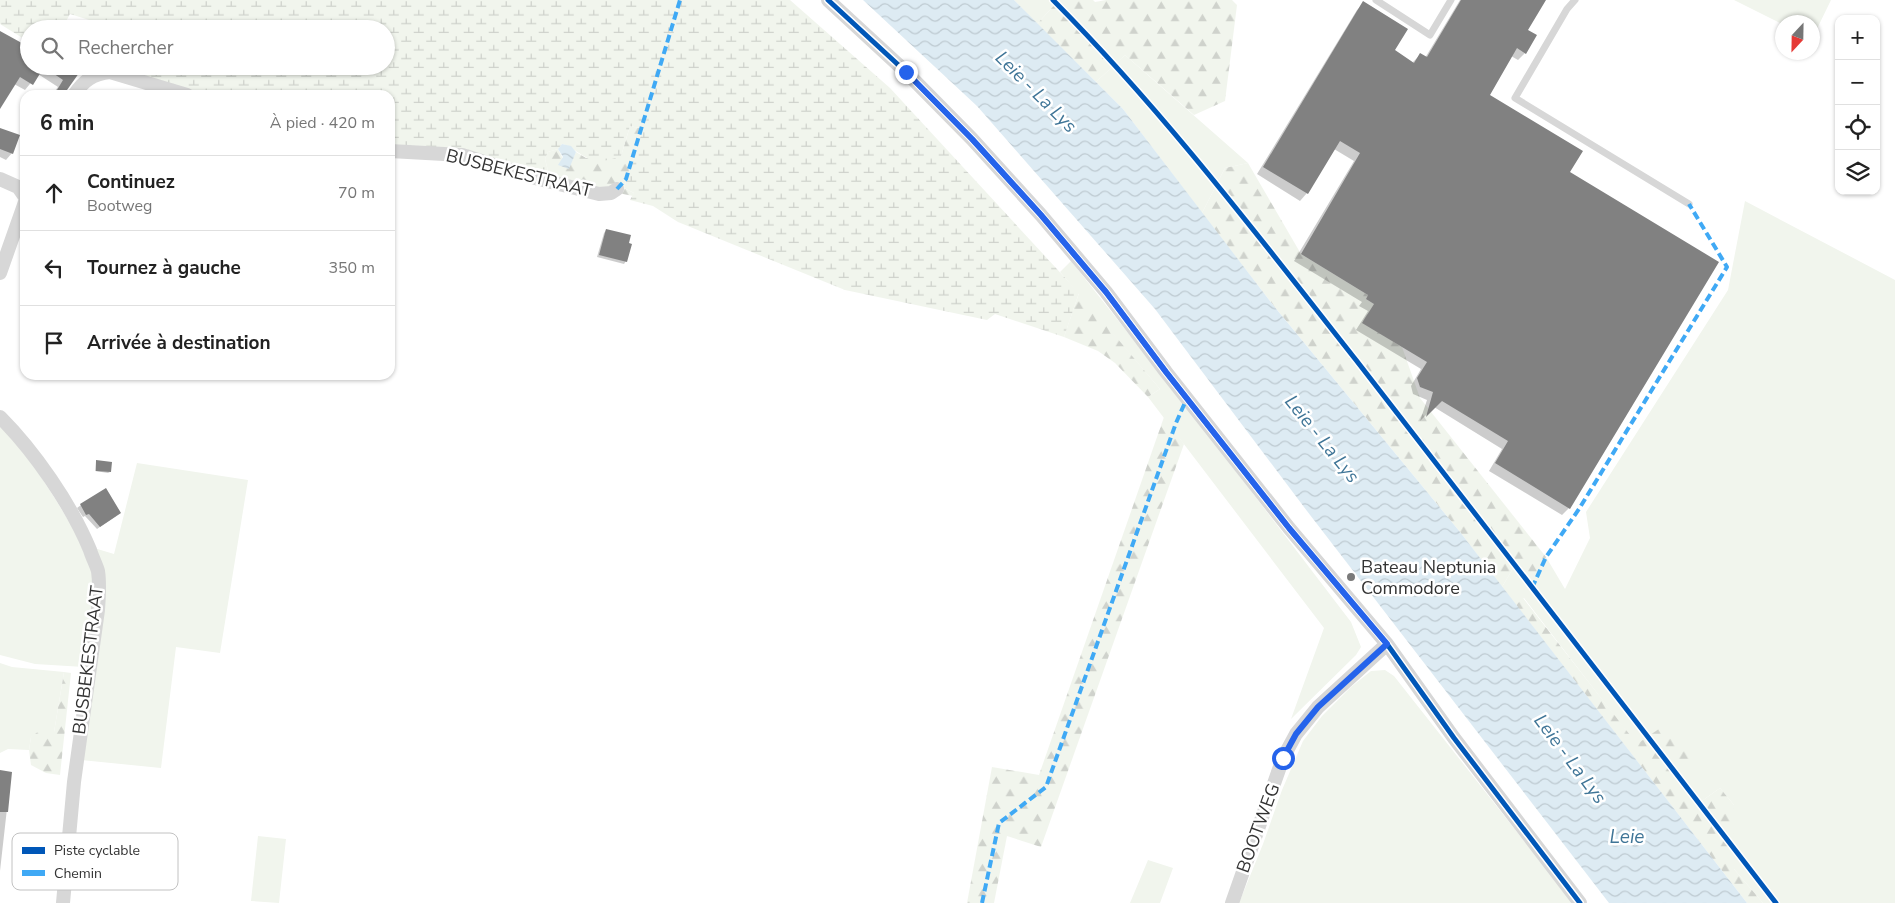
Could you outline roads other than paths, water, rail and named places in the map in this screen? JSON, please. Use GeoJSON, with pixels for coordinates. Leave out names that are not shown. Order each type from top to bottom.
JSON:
{"type":"FeatureCollection","features":[{"type":"Feature","properties":{"kind":"street"},"geometry":{"type":"LineString","coordinates":[[828,0],[906,72],[965,132],[1047,222],[1106,292],[1166,372],[1289,528],[1387,644],[1454,738],[1580,903]]}},
{"type":"Feature","properties":{"kind":"street"},"geometry":{"type":"LineString","coordinates":[[78,90],[86,80],[95,75]]}},
{"type":"Feature","properties":{"kind":"street"},"geometry":{"type":"LineString","coordinates":[[120,75],[170,90]]}},
{"type":"Feature","properties":{"kind":"street","name":"BUSBEKESTRAAT"},"geometry":{"type":"LineString","coordinates":[[395,151],[462,155],[539,179],[599,194],[611,193],[617,189]]}},
{"type":"Feature","properties":{"kind":"street"},"geometry":{"type":"LineString","coordinates":[[0,179],[18,187],[20,190]]}},
{"type":"Feature","properties":{"kind":"street"},"geometry":{"type":"LineString","coordinates":[[0,273],[20,216]]}},
{"type":"Feature","properties":{"kind":"street","name":"BUSBEKESTRAAT"},"geometry":{"type":"LineString","coordinates":[[0,417],[18,435],[68,507],[86,540],[97,570],[100,592],[76,764],[69,833]]}},
{"type":"Feature","properties":{"kind":"street","name":"BOOTWEG"},"geometry":{"type":"LineString","coordinates":[[1232,903],[1283,758],[1296,734],[1318,707],[1387,644]]}},
{"type":"Feature","properties":{"kind":"street","name":"BUSBEKESTRAAT"},"geometry":{"type":"LineString","coordinates":[[62,903],[63,890]]}},
{"type":"Feature","properties":{"kind":"lane"},"geometry":{"type":"LineString","coordinates":[[1376,0],[1430,35],[1451,0]]}},
{"type":"Feature","properties":{"kind":"lane"},"geometry":{"type":"LineString","coordinates":[[1575,0],[1567,9],[1515,98],[1689,204]]}},
{"type":"Feature","properties":{"kind":"water","name":"Leie"},"geometry":{"type":"Polygon","coordinates":[[[863,0],[1014,0],[1123,109],[1273,305],[1460,532],[1747,903],[1609,903],[1307,511],[1155,309],[977,106],[863,0]]]}},
{"type":"Feature","properties":{"kind":"water"},"geometry":{"type":"Polygon","coordinates":[[[562,144],[571,146],[576,152],[569,169],[558,165],[563,157],[558,149],[562,144]]]}},
{"type":"Feature","properties":{"kind":"place","name":"Bateau Neptunia Commodore"},"geometry":{"type":"Point","coordinates":[1351,577]}},
{"type":"Feature","properties":{"kind":"water label","name":"Leie - La Lys"},"geometry":{"type":"Point","coordinates":[1036,92]}},
{"type":"Feature","properties":{"kind":"water label","name":"Leie - La Lys"},"geometry":{"type":"Point","coordinates":[1322,439]}},
{"type":"Feature","properties":{"kind":"water label","name":"Leie - La Lys"},"geometry":{"type":"Point","coordinates":[1570,759]}}]}
